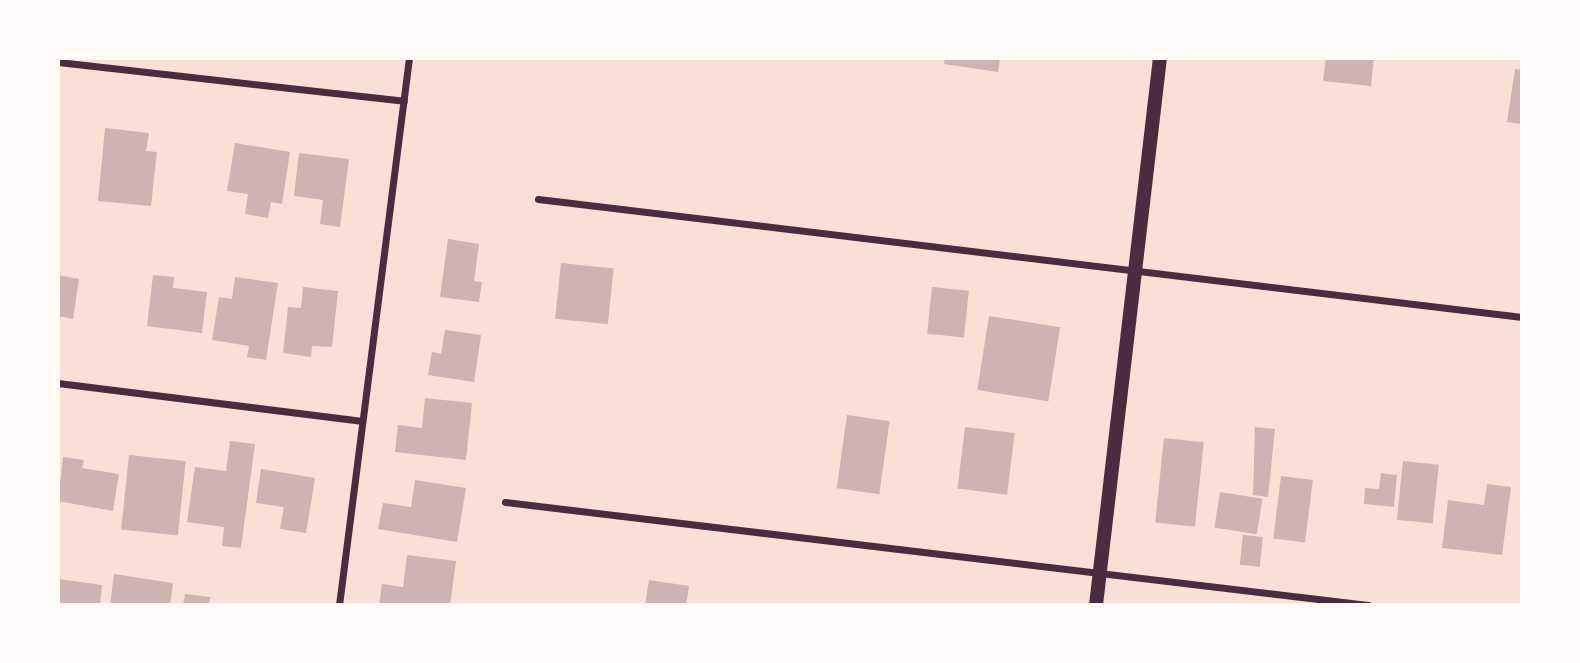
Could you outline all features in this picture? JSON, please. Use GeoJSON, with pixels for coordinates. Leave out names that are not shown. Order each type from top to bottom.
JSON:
{"type":"FeatureCollection","features":[{"type":"Feature","properties":{"kind":"main road"},"geometry":{"type":"LineString","coordinates":[[1096,605],[1160,58]]}},
{"type":"Feature","properties":{"kind":"street"},"geometry":{"type":"LineString","coordinates":[[339,605],[409,58]]}},
{"type":"Feature","properties":{"kind":"street"},"geometry":{"type":"LineString","coordinates":[[58,62],[404,101]]}},
{"type":"Feature","properties":{"kind":"street"},"geometry":{"type":"LineString","coordinates":[[538,200],[1522,317]]}},
{"type":"Feature","properties":{"kind":"street"},"geometry":{"type":"LineString","coordinates":[[58,383],[361,421]]}},
{"type":"Feature","properties":{"kind":"street"},"geometry":{"type":"LineString","coordinates":[[505,502],[1368,605]]}},
{"type":"Feature","properties":{"kind":"building"},"geometry":{"type":"Polygon","coordinates":[[[945,58],[1000,58],[998,72],[944,64],[945,58]]]}},
{"type":"Feature","properties":{"kind":"building"},"geometry":{"type":"Polygon","coordinates":[[[1326,58],[1374,58],[1371,86],[1323,81],[1326,58]]]}},
{"type":"Feature","properties":{"kind":"building"},"geometry":{"type":"Polygon","coordinates":[[[1515,69],[1522,70],[1522,124],[1507,122],[1515,69]]]}},
{"type":"Feature","properties":{"kind":"building"},"geometry":{"type":"Polygon","coordinates":[[[105,128],[149,133],[146,151],[157,152],[151,206],[98,201],[105,128]]]}},
{"type":"Feature","properties":{"kind":"building"},"geometry":{"type":"Polygon","coordinates":[[[235,143],[290,152],[282,204],[271,202],[268,218],[245,214],[248,194],[227,191],[235,143]]]}},
{"type":"Feature","properties":{"kind":"building"},"geometry":{"type":"Polygon","coordinates":[[[299,153],[349,159],[340,227],[320,224],[323,200],[294,196],[299,153]]]}},
{"type":"Feature","properties":{"kind":"building"},"geometry":{"type":"Polygon","coordinates":[[[448,239],[479,244],[474,281],[482,282],[479,302],[440,297],[448,239]]]}},
{"type":"Feature","properties":{"kind":"building"},"geometry":{"type":"Polygon","coordinates":[[[561,263],[614,269],[608,324],[555,319],[561,263]]]}},
{"type":"Feature","properties":{"kind":"building"},"geometry":{"type":"Polygon","coordinates":[[[58,275],[79,279],[73,319],[58,316],[58,275]]]}},
{"type":"Feature","properties":{"kind":"building"},"geometry":{"type":"Polygon","coordinates":[[[153,275],[174,277],[173,288],[207,292],[202,333],[147,326],[153,275]]]}},
{"type":"Feature","properties":{"kind":"building"},"geometry":{"type":"Polygon","coordinates":[[[235,277],[278,283],[266,360],[247,357],[249,346],[212,340],[219,297],[232,299],[235,277]]]}},
{"type":"Feature","properties":{"kind":"building"},"geometry":{"type":"Polygon","coordinates":[[[303,287],[338,291],[332,347],[312,346],[311,357],[283,353],[288,307],[301,308],[303,287]]]}},
{"type":"Feature","properties":{"kind":"building"},"geometry":{"type":"Polygon","coordinates":[[[932,287],[969,291],[964,338],[927,334],[932,287]]]}},
{"type":"Feature","properties":{"kind":"building"},"geometry":{"type":"Polygon","coordinates":[[[989,316],[1060,327],[1048,401],[977,390],[989,316]]]}},
{"type":"Feature","properties":{"kind":"building"},"geometry":{"type":"Polygon","coordinates":[[[445,330],[481,335],[474,382],[428,375],[432,352],[441,354],[445,330]]]}},
{"type":"Feature","properties":{"kind":"building"},"geometry":{"type":"Polygon","coordinates":[[[425,398],[472,403],[466,460],[395,452],[398,425],[422,428],[425,398]]]}},
{"type":"Feature","properties":{"kind":"building"},"geometry":{"type":"Polygon","coordinates":[[[847,415],[890,421],[879,494],[837,488],[847,415]]]}},
{"type":"Feature","properties":{"kind":"building"},"geometry":{"type":"Polygon","coordinates":[[[965,427],[1015,433],[1007,495],[957,489],[965,427]]]}},
{"type":"Feature","properties":{"kind":"building"},"geometry":{"type":"Polygon","coordinates":[[[1255,427],[1275,429],[1268,497],[1253,495],[1255,427]]]}},
{"type":"Feature","properties":{"kind":"building"},"geometry":{"type":"Polygon","coordinates":[[[1164,438],[1204,442],[1195,527],[1155,523],[1164,438]]]}},
{"type":"Feature","properties":{"kind":"building"},"geometry":{"type":"Polygon","coordinates":[[[230,441],[255,444],[241,548],[222,546],[224,527],[187,522],[195,467],[226,471],[230,441]]]}},
{"type":"Feature","properties":{"kind":"building"},"geometry":{"type":"Polygon","coordinates":[[[129,455],[186,461],[178,536],[121,530],[129,455]]]}},
{"type":"Feature","properties":{"kind":"building"},"geometry":{"type":"Polygon","coordinates":[[[63,457],[84,460],[82,468],[119,474],[113,511],[58,501],[63,457]]]}},
{"type":"Feature","properties":{"kind":"building"},"geometry":{"type":"Polygon","coordinates":[[[1403,461],[1439,465],[1433,523],[1397,520],[1403,461]]]}},
{"type":"Feature","properties":{"kind":"building"},"geometry":{"type":"Polygon","coordinates":[[[261,469],[315,478],[306,533],[280,529],[284,507],[256,503],[261,469]]]}},
{"type":"Feature","properties":{"kind":"building"},"geometry":{"type":"Polygon","coordinates":[[[1381,473],[1397,475],[1394,507],[1364,504],[1365,488],[1379,489],[1381,473]]]}},
{"type":"Feature","properties":{"kind":"building"},"geometry":{"type":"Polygon","coordinates":[[[1281,476],[1313,480],[1305,542],[1273,539],[1281,476]]]}},
{"type":"Feature","properties":{"kind":"building"},"geometry":{"type":"Polygon","coordinates":[[[415,480],[466,488],[457,542],[378,529],[383,503],[411,507],[415,480]]]}},
{"type":"Feature","properties":{"kind":"building"},"geometry":{"type":"Polygon","coordinates":[[[1487,484],[1511,487],[1502,555],[1442,548],[1448,500],[1484,505],[1487,484]]]}},
{"type":"Feature","properties":{"kind":"building"},"geometry":{"type":"Polygon","coordinates":[[[1220,492],[1262,499],[1257,534],[1214,528],[1220,492]]]}},
{"type":"Feature","properties":{"kind":"building"},"geometry":{"type":"Polygon","coordinates":[[[1243,535],[1263,537],[1260,567],[1240,565],[1243,535]]]}},
{"type":"Feature","properties":{"kind":"building"},"geometry":{"type":"Polygon","coordinates":[[[407,555],[456,561],[450,605],[379,605],[382,584],[403,587],[407,555]]]}},
{"type":"Feature","properties":{"kind":"building"},"geometry":{"type":"Polygon","coordinates":[[[114,574],[173,583],[170,605],[110,605],[114,574]]]}},
{"type":"Feature","properties":{"kind":"building"},"geometry":{"type":"Polygon","coordinates":[[[58,579],[102,585],[100,605],[58,605],[58,579]]]}},
{"type":"Feature","properties":{"kind":"building"},"geometry":{"type":"Polygon","coordinates":[[[649,580],[689,586],[686,605],[645,605],[649,580]]]}},
{"type":"Feature","properties":{"kind":"building"},"geometry":{"type":"Polygon","coordinates":[[[185,594],[210,597],[209,605],[183,605],[185,594]]]}}]}
